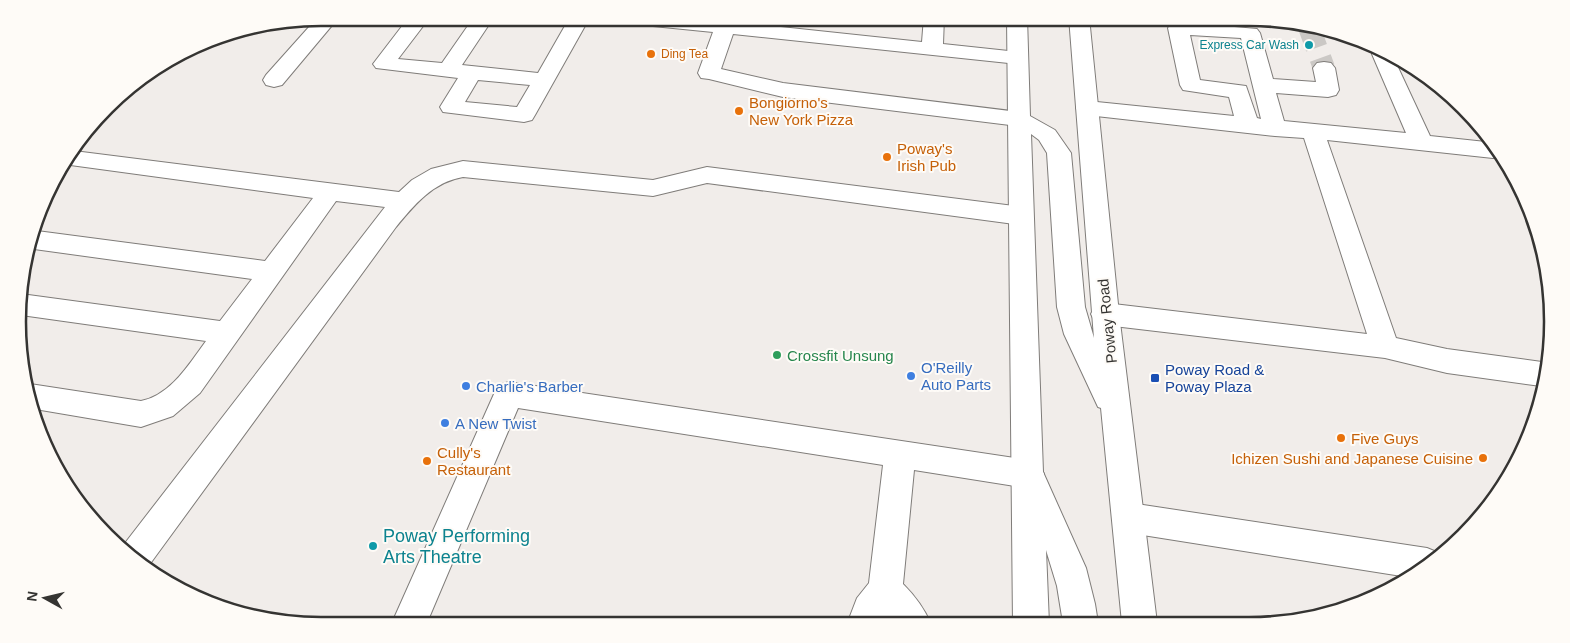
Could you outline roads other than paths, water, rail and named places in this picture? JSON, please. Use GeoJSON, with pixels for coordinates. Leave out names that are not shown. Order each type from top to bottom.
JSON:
{"type":"FeatureCollection","features":[{"type":"Feature","properties":{"kind":"main road"},"geometry":{"type":"LineString","coordinates":[[274,80],[322,26]]}},
{"type":"Feature","properties":{"kind":"main road"},"geometry":{"type":"LineString","coordinates":[[414,26],[383,64],[544,80]]}},
{"type":"Feature","properties":{"kind":"main road"},"geometry":{"type":"LineString","coordinates":[[448,70],[478,26]]}},
{"type":"Feature","properties":{"kind":"main road"},"geometry":{"type":"LineString","coordinates":[[472,73],[450,107],[524,115],[575,26]]}},
{"type":"Feature","properties":{"kind":"main road"},"geometry":{"type":"LineString","coordinates":[[714,26],[1018,58]]}},
{"type":"Feature","properties":{"kind":"main road"},"geometry":{"type":"LineString","coordinates":[[932,49],[933,26]]}},
{"type":"Feature","properties":{"kind":"main road"},"geometry":{"type":"LineString","coordinates":[[1017,26],[1031,617]]}},
{"type":"Feature","properties":{"kind":"main road","name":"Poway Road"},"geometry":{"type":"LineString","coordinates":[[1080,26],[1105,314],[1130,518],[1139,617]]}},
{"type":"Feature","properties":{"kind":"main road"},"geometry":{"type":"LineString","coordinates":[[1193,26],[1178,28],[1191,85],[1238,91],[1248,126]]}},
{"type":"Feature","properties":{"kind":"main road"},"geometry":{"type":"LineString","coordinates":[[1217,26],[1250,33],[1275,129]]}},
{"type":"Feature","properties":{"kind":"main road"},"geometry":{"type":"LineString","coordinates":[[725,27],[709,73],[783,90],[1019,119],[1042,130],[1052,138],[1059,153],[1071,307],[1078,334],[1118,422]]}},
{"type":"Feature","properties":{"kind":"main road"},"geometry":{"type":"LineString","coordinates":[[1385,60],[1422,143]]}},
{"type":"Feature","properties":{"kind":"main road"},"geometry":{"type":"LineString","coordinates":[[1264,84],[1328,90],[1324,68]]}},
{"type":"Feature","properties":{"kind":"main road"},"geometry":{"type":"LineString","coordinates":[[1087,108],[1275,129],[1489,150]]}},
{"type":"Feature","properties":{"kind":"main road"},"geometry":{"type":"LineString","coordinates":[[1314,132],[1385,348]]}},
{"type":"Feature","properties":{"kind":"main road"},"geometry":{"type":"LineString","coordinates":[[75,159],[403,201]]}},
{"type":"Feature","properties":{"kind":"main road"},"geometry":{"type":"LineString","coordinates":[[138,552],[403,201],[418,187],[436,175],[450,170],[463,169],[653,188],[707,175],[1021,216]]}},
{"type":"Feature","properties":{"kind":"main road"},"geometry":{"type":"LineString","coordinates":[[36,397],[141,414],[156,412],[172,403],[190,384],[330,192]]}},
{"type":"Feature","properties":{"kind":"main road"},"geometry":{"type":"LineString","coordinates":[[38,240],[272,272]]}},
{"type":"Feature","properties":{"kind":"main road"},"geometry":{"type":"LineString","coordinates":[[27,305],[226,333]]}},
{"type":"Feature","properties":{"kind":"main road"},"geometry":{"type":"LineString","coordinates":[[1105,314],[1385,348],[1448,361],[1539,374]]}},
{"type":"Feature","properties":{"kind":"main road"},"geometry":{"type":"LineString","coordinates":[[412,617],[510,394],[1028,474]]}},
{"type":"Feature","properties":{"kind":"main road"},"geometry":{"type":"LineString","coordinates":[[868,617],[869,610],[885,590],[900,454]]}},
{"type":"Feature","properties":{"kind":"main road"},"geometry":{"type":"LineString","coordinates":[[1028,474],[1061,543],[1072,574],[1079,617]]}},
{"type":"Feature","properties":{"kind":"main road"},"geometry":{"type":"LineString","coordinates":[[1130,518],[1419,563]]}},
{"type":"Feature","properties":{"kind":"main road"},"geometry":{"type":"LineString","coordinates":[[885,590],[904,609],[909,617]]}},
{"type":"Feature","properties":{"kind":"tunnel"},"geometry":{"type":"LineString","coordinates":[[1311,33],[1324,68]]}},
{"type":"Feature","properties":{"kind":"place","name":"Express Car Wash"},"geometry":{"type":"Point","coordinates":[1309,45]}},
{"type":"Feature","properties":{"kind":"place","name":"Ding Tea"},"geometry":{"type":"Point","coordinates":[651,54]}},
{"type":"Feature","properties":{"kind":"place","name":"Bongiorno's New York Pizza"},"geometry":{"type":"Point","coordinates":[739,111]}},
{"type":"Feature","properties":{"kind":"place","name":"Poway's Irish Pub"},"geometry":{"type":"Point","coordinates":[887,157]}},
{"type":"Feature","properties":{"kind":"place","name":"Crossfit Unsung"},"geometry":{"type":"Point","coordinates":[777,355]}},
{"type":"Feature","properties":{"kind":"place","name":"O'Reilly Auto Parts"},"geometry":{"type":"Point","coordinates":[911,376]}},
{"type":"Feature","properties":{"kind":"place","name":"Poway Road & Poway Plaza"},"geometry":{"type":"Point","coordinates":[1155,378]}},
{"type":"Feature","properties":{"kind":"place","name":"Charlie's Barber"},"geometry":{"type":"Point","coordinates":[466,386]}},
{"type":"Feature","properties":{"kind":"place","name":"A New Twist"},"geometry":{"type":"Point","coordinates":[445,423]}},
{"type":"Feature","properties":{"kind":"place","name":"Five Guys"},"geometry":{"type":"Point","coordinates":[1341,438]}},
{"type":"Feature","properties":{"kind":"place","name":"Ichizen Sushi and Japanese Cuisine"},"geometry":{"type":"Point","coordinates":[1483,458]}},
{"type":"Feature","properties":{"kind":"place","name":"Cully's Restaurant"},"geometry":{"type":"Point","coordinates":[427,461]}},
{"type":"Feature","properties":{"kind":"place","name":"Poway Performing Arts Theatre"},"geometry":{"type":"Point","coordinates":[373,546]}}]}
